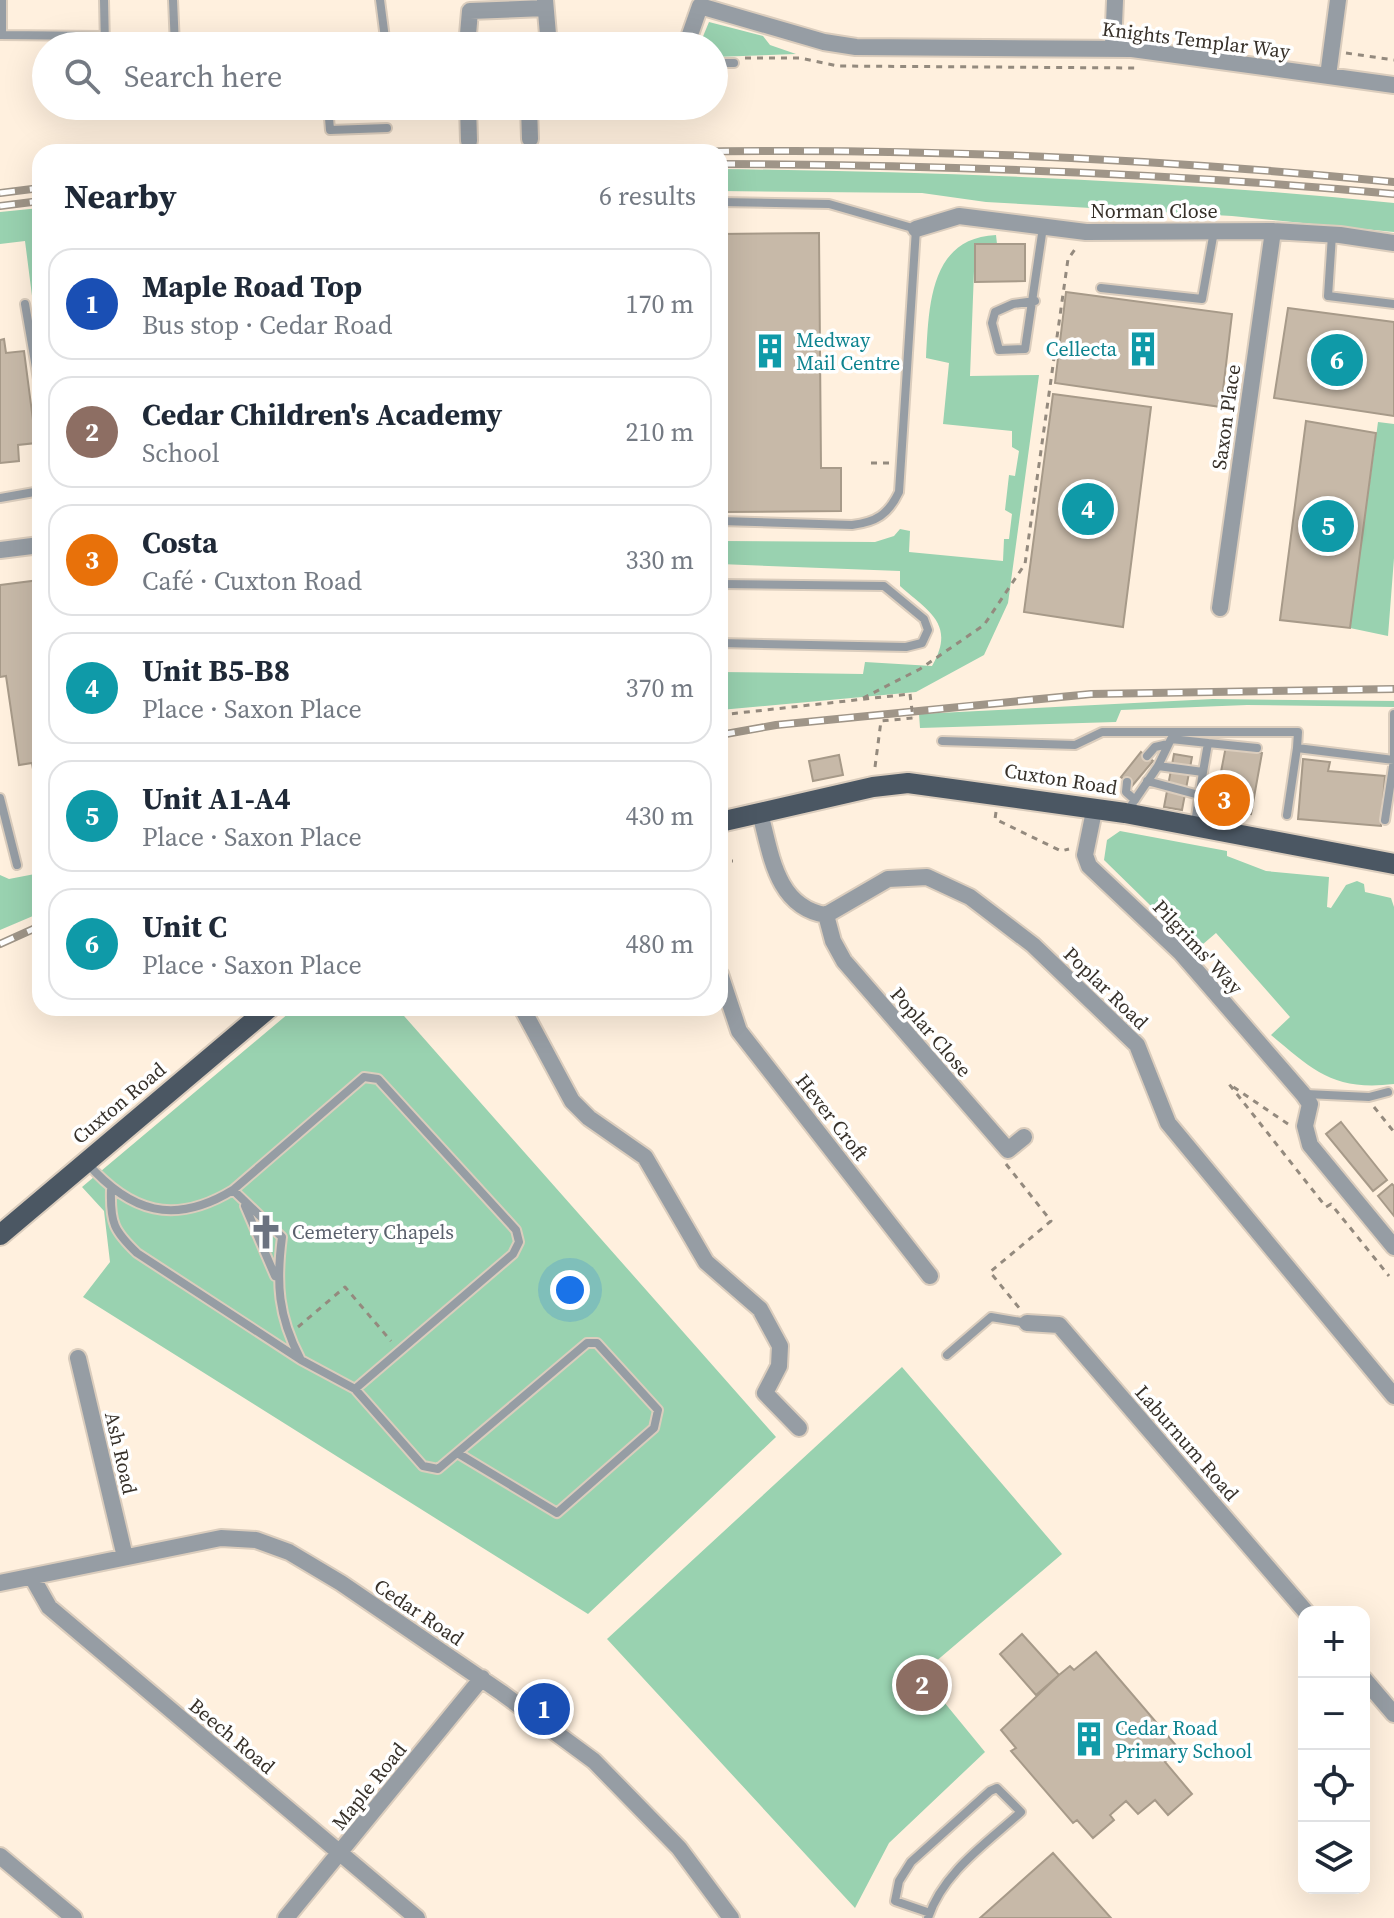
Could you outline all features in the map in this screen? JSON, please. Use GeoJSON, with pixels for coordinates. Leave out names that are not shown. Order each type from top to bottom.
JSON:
{"type":"FeatureCollection","features":[{"type":"Feature","properties":{"kind":"main road","name":"Cuxton Road"},"geometry":{"type":"LineString","coordinates":[[728,820],[873,787],[908,783],[1094,811],[1130,807],[1194,826],[1394,864]]}},
{"type":"Feature","properties":{"kind":"main road","name":"Cuxton Road"},"geometry":{"type":"LineString","coordinates":[[1,1232],[260,1016]]}},
{"type":"Feature","properties":{"kind":"street"},"geometry":{"type":"LineString","coordinates":[[1113,49],[1115,0]]}},
{"type":"Feature","properties":{"kind":"street"},"geometry":{"type":"LineString","coordinates":[[1328,76],[1338,0]]}},
{"type":"Feature","properties":{"kind":"street"},"geometry":{"type":"LineString","coordinates":[[468,32],[470,11],[545,4],[548,32]]}},
{"type":"Feature","properties":{"kind":"street","name":"Knights Templar Way"},"geometry":{"type":"LineString","coordinates":[[691,32],[700,6],[850,46],[1113,49],[1394,85]]}},
{"type":"Feature","properties":{"kind":"street"},"geometry":{"type":"LineString","coordinates":[[468,120],[469,141]]}},
{"type":"Feature","properties":{"kind":"street"},"geometry":{"type":"LineString","coordinates":[[529,120],[530,139]]}},
{"type":"Feature","properties":{"kind":"street","name":"Norman Close"},"geometry":{"type":"LineString","coordinates":[[916,229],[959,216],[1086,232],[1273,231],[1332,234],[1394,243]]}},
{"type":"Feature","properties":{"kind":"street","name":"Saxon Place"},"geometry":{"type":"LineString","coordinates":[[1220,608],[1273,231]]}},
{"type":"Feature","properties":{"kind":"street"},"geometry":{"type":"LineString","coordinates":[[0,550],[32,546]]}},
{"type":"Feature","properties":{"kind":"street","name":"Pilgrims' Way"},"geometry":{"type":"LineString","coordinates":[[1094,811],[1085,855],[1089,866],[1181,953],[1306,1099]]}},
{"type":"Feature","properties":{"kind":"street"},"geometry":{"type":"LineString","coordinates":[[760,813],[781,885],[804,907],[826,915]]}},
{"type":"Feature","properties":{"kind":"street","name":"Poplar Road"},"geometry":{"type":"LineString","coordinates":[[826,915],[888,879],[927,877],[970,897],[1033,945],[1137,1045],[1159,1104],[1176,1133],[1394,1396]]}},
{"type":"Feature","properties":{"kind":"street","name":"Poplar Close"},"geometry":{"type":"LineString","coordinates":[[826,915],[833,941],[844,961],[1008,1150]]}},
{"type":"Feature","properties":{"kind":"street","name":"Hever Croft"},"geometry":{"type":"LineString","coordinates":[[728,998],[739,1031],[930,1276]]}},
{"type":"Feature","properties":{"kind":"street"},"geometry":{"type":"LineString","coordinates":[[526,1016],[572,1101],[589,1118],[645,1157],[706,1262],[760,1309],[780,1346],[779,1366],[765,1393],[799,1428]]}},
{"type":"Feature","properties":{"kind":"street"},"geometry":{"type":"LineString","coordinates":[[1306,1099],[1305,1126],[1310,1145],[1394,1247]]}},
{"type":"Feature","properties":{"kind":"street"},"geometry":{"type":"LineString","coordinates":[[1008,1150],[1024,1137]]}},
{"type":"Feature","properties":{"kind":"street","name":"Laburnum Road"},"geometry":{"type":"LineString","coordinates":[[1027,1323],[1059,1325],[1301,1606]]}},
{"type":"Feature","properties":{"kind":"street","name":"Ash Road"},"geometry":{"type":"LineString","coordinates":[[78,1358],[125,1557]]}},
{"type":"Feature","properties":{"kind":"street","name":"Cedar Road"},"geometry":{"type":"LineString","coordinates":[[0,1583],[221,1538],[256,1540],[289,1552],[341,1583],[482,1678],[594,1761],[679,1848],[731,1918]]}},
{"type":"Feature","properties":{"kind":"street","name":"Beech Road"},"geometry":{"type":"LineString","coordinates":[[32,1577],[49,1607],[417,1918]]}},
{"type":"Feature","properties":{"kind":"street","name":"Maple Road"},"geometry":{"type":"LineString","coordinates":[[286,1918],[482,1678]]}},
{"type":"Feature","properties":{"kind":"street"},"geometry":{"type":"LineString","coordinates":[[1370,1686],[1394,1714]]}},
{"type":"Feature","properties":{"kind":"street"},"geometry":{"type":"LineString","coordinates":[[0,1856],[74,1918]]}},
{"type":"Feature","properties":{"kind":"lane"},"geometry":{"type":"LineString","coordinates":[[2,0],[1,35],[32,35]]}},
{"type":"Feature","properties":{"kind":"lane"},"geometry":{"type":"LineString","coordinates":[[104,0],[104,32]]}},
{"type":"Feature","properties":{"kind":"lane"},"geometry":{"type":"LineString","coordinates":[[173,0],[174,32]]}},
{"type":"Feature","properties":{"kind":"lane"},"geometry":{"type":"LineString","coordinates":[[380,0],[384,32]]}},
{"type":"Feature","properties":{"kind":"lane"},"geometry":{"type":"LineString","coordinates":[[728,63],[734,63]]}},
{"type":"Feature","properties":{"kind":"lane"},"geometry":{"type":"LineString","coordinates":[[329,120],[330,130],[387,128]]}},
{"type":"Feature","properties":{"kind":"lane"},"geometry":{"type":"LineString","coordinates":[[728,202],[829,204],[916,229],[901,463],[895,501],[890,510],[872,522],[728,521]]}},
{"type":"Feature","properties":{"kind":"lane"},"geometry":{"type":"LineString","coordinates":[[1035,301],[1013,304],[995,312],[992,323],[999,350],[1025,349],[1035,301],[1043,227]]}},
{"type":"Feature","properties":{"kind":"lane"},"geometry":{"type":"LineString","coordinates":[[1101,288],[1202,299],[1214,231]]}},
{"type":"Feature","properties":{"kind":"lane"},"geometry":{"type":"LineString","coordinates":[[1332,234],[1328,296],[1394,304]]}},
{"type":"Feature","properties":{"kind":"lane"},"geometry":{"type":"LineString","coordinates":[[25,304],[32,345]]}},
{"type":"Feature","properties":{"kind":"lane"},"geometry":{"type":"LineString","coordinates":[[0,498],[32,492]]}},
{"type":"Feature","properties":{"kind":"lane"},"geometry":{"type":"LineString","coordinates":[[728,584],[884,586],[924,619],[928,630],[922,643],[906,647],[728,643]]}},
{"type":"Feature","properties":{"kind":"lane"},"geometry":{"type":"LineString","coordinates":[[1385,820],[1394,760],[1394,714]]}},
{"type":"Feature","properties":{"kind":"lane"},"geometry":{"type":"LineString","coordinates":[[942,741],[1075,745],[1102,732],[1298,732],[1287,815]]}},
{"type":"Feature","properties":{"kind":"lane"},"geometry":{"type":"LineString","coordinates":[[1130,807],[1158,766],[1171,739],[1257,748]]}},
{"type":"Feature","properties":{"kind":"lane"},"geometry":{"type":"LineString","coordinates":[[1194,826],[1208,743]]}},
{"type":"Feature","properties":{"kind":"lane"},"geometry":{"type":"LineString","coordinates":[[1147,756],[1155,747],[1168,744]]}},
{"type":"Feature","properties":{"kind":"lane"},"geometry":{"type":"LineString","coordinates":[[1297,748],[1394,760]]}},
{"type":"Feature","properties":{"kind":"lane"},"geometry":{"type":"LineString","coordinates":[[1158,766],[1203,772]]}},
{"type":"Feature","properties":{"kind":"lane"},"geometry":{"type":"LineString","coordinates":[[1147,781],[1199,795]]}},
{"type":"Feature","properties":{"kind":"lane"},"geometry":{"type":"LineString","coordinates":[[1127,782],[1130,807]]}},
{"type":"Feature","properties":{"kind":"lane"},"geometry":{"type":"LineString","coordinates":[[0,798],[17,865]]}},
{"type":"Feature","properties":{"kind":"lane"},"geometry":{"type":"LineString","coordinates":[[87,1162],[111,1190],[133,1203],[160,1210],[188,1209],[233,1190],[364,1077],[378,1079],[516,1230],[519,1242],[513,1254],[355,1389]]}},
{"type":"Feature","properties":{"kind":"lane"},"geometry":{"type":"LineString","coordinates":[[1306,1099],[1388,1092]]}},
{"type":"Feature","properties":{"kind":"lane"},"geometry":{"type":"LineString","coordinates":[[111,1190],[110,1217],[120,1236],[137,1253],[301,1360],[355,1389],[423,1466],[438,1469],[459,1454],[587,1343],[597,1343],[658,1410],[654,1428],[557,1513],[459,1454]]}},
{"type":"Feature","properties":{"kind":"lane"},"geometry":{"type":"LineString","coordinates":[[233,1190],[245,1206],[277,1280]]}},
{"type":"Feature","properties":{"kind":"lane"},"geometry":{"type":"LineString","coordinates":[[245,1206],[262,1214],[282,1237],[277,1280],[280,1310],[301,1360]]}},
{"type":"Feature","properties":{"kind":"lane"},"geometry":{"type":"LineString","coordinates":[[947,1355],[991,1317],[1027,1323]]}},
{"type":"Feature","properties":{"kind":"lane"},"geometry":{"type":"LineString","coordinates":[[997,1788],[1007,1794],[1021,1812],[953,1874],[937,1893],[929,1915],[895,1901],[899,1881],[911,1862],[997,1788]]}},
{"type":"Feature","properties":{"kind":"path"},"geometry":{"type":"LineString","coordinates":[[1332,51],[1394,60]]}},
{"type":"Feature","properties":{"kind":"path"},"geometry":{"type":"LineString","coordinates":[[734,63],[741,58],[800,58],[833,66],[1144,68]]}},
{"type":"Feature","properties":{"kind":"path"},"geometry":{"type":"LineString","coordinates":[[863,698],[920,669],[984,625],[1025,564],[1068,259],[1086,232]]}},
{"type":"Feature","properties":{"kind":"path"},"geometry":{"type":"LineString","coordinates":[[871,463],[901,463]]}},
{"type":"Feature","properties":{"kind":"path"},"geometry":{"type":"LineString","coordinates":[[728,714],[910,694],[913,718],[881,721],[873,787]]}},
{"type":"Feature","properties":{"kind":"path"},"geometry":{"type":"LineString","coordinates":[[999,795],[995,819],[1061,851]]}},
{"type":"Feature","properties":{"kind":"path"},"geometry":{"type":"LineString","coordinates":[[728,861],[733,861]]}},
{"type":"Feature","properties":{"kind":"path"},"geometry":{"type":"LineString","coordinates":[[1294,1128],[1229,1084],[1326,1207],[1331,1204],[1389,1276]]}},
{"type":"Feature","properties":{"kind":"path"},"geometry":{"type":"LineString","coordinates":[[1365,1096],[1394,1132]]}},
{"type":"Feature","properties":{"kind":"path"},"geometry":{"type":"LineString","coordinates":[[1008,1150],[1004,1159],[1008,1171],[1051,1221],[990,1272],[1027,1323]]}},
{"type":"Feature","properties":{"kind":"path"},"geometry":{"type":"LineString","coordinates":[[1299,1172],[1308,1163]]}},
{"type":"Feature","properties":{"kind":"path"},"geometry":{"type":"LineString","coordinates":[[288,1335],[345,1287],[398,1350]]}},
{"type":"Feature","properties":{"kind":"green space"},"geometry":{"type":"Polygon","coordinates":[[[709,22],[763,36],[770,45],[796,54],[728,56],[728,32],[705,32],[709,22]]]}},
{"type":"Feature","properties":{"kind":"green space"},"geometry":{"type":"Polygon","coordinates":[[[728,169],[1058,178],[1310,195],[1394,203],[1394,232],[1232,216],[986,202],[922,193],[728,191],[728,169]]]}},
{"type":"Feature","properties":{"kind":"green space"},"geometry":{"type":"Polygon","coordinates":[[[32,209],[32,296],[25,241],[0,244],[0,212],[32,209]]]}},
{"type":"Feature","properties":{"kind":"green space"},"geometry":{"type":"Polygon","coordinates":[[[996,235],[997,244],[975,245],[970,376],[1039,375],[1008,603],[984,655],[916,692],[728,709],[728,672],[863,674],[865,662],[932,666],[941,639],[936,620],[900,586],[900,571],[728,564],[728,541],[875,542],[894,536],[900,529],[910,531],[909,552],[1003,561],[1004,539],[1009,539],[1012,514],[1005,510],[1009,475],[1015,476],[1019,451],[1012,447],[1012,431],[943,424],[949,363],[926,358],[929,318],[937,278],[957,248],[974,239],[996,235]]]}},
{"type":"Feature","properties":{"kind":"green space"},"geometry":{"type":"Polygon","coordinates":[[[1378,422],[1394,424],[1394,558],[1388,636],[1350,628],[1378,422]]]}},
{"type":"Feature","properties":{"kind":"green space"},"geometry":{"type":"Polygon","coordinates":[[[1213,699],[1394,701],[1394,707],[1247,705],[1121,710],[1116,722],[920,728],[919,714],[1213,699]]]}},
{"type":"Feature","properties":{"kind":"green space"},"geometry":{"type":"Polygon","coordinates":[[[1120,831],[1227,851],[1227,856],[1266,871],[1329,877],[1327,907],[1331,908],[1346,885],[1357,881],[1364,884],[1365,892],[1391,898],[1394,907],[1394,1084],[1356,1084],[1326,1076],[1271,1035],[1290,1017],[1216,933],[1196,950],[1104,860],[1107,840],[1120,831]]]}},
{"type":"Feature","properties":{"kind":"green space"},"geometry":{"type":"Polygon","coordinates":[[[0,875],[9,879],[32,875],[32,916],[0,930],[0,875]]]}},
{"type":"Feature","properties":{"kind":"green space"},"geometry":{"type":"Polygon","coordinates":[[[285,1016],[404,1016],[776,1437],[588,1614],[83,1297],[110,1262],[104,1211],[82,1187],[285,1016]]]}},
{"type":"Feature","properties":{"kind":"green space"},"geometry":{"type":"Polygon","coordinates":[[[902,1367],[1062,1554],[921,1674],[985,1752],[889,1843],[855,1908],[607,1639],[902,1367]]]}},
{"type":"Feature","properties":{"kind":"building","name":"Medway Mail Centre"},"geometry":{"type":"Polygon","coordinates":[[[819,233],[821,468],[841,468],[841,511],[728,512],[728,234],[819,233]]]}},
{"type":"Feature","properties":{"kind":"building"},"geometry":{"type":"Polygon","coordinates":[[[975,244],[1025,244],[1025,281],[975,282],[975,244]]]}},
{"type":"Feature","properties":{"kind":"building","name":"Cellecta"},"geometry":{"type":"Polygon","coordinates":[[[1066,292],[1232,314],[1221,407],[1055,383],[1066,292]]]}},
{"type":"Feature","properties":{"kind":"building"},"geometry":{"type":"Polygon","coordinates":[[[1288,308],[1394,322],[1394,416],[1274,398],[1288,308]]]}},
{"type":"Feature","properties":{"kind":"building"},"geometry":{"type":"Polygon","coordinates":[[[4,339],[6,353],[24,351],[32,412],[32,443],[18,445],[19,461],[0,463],[0,340],[4,339]]]}},
{"type":"Feature","properties":{"kind":"building"},"geometry":{"type":"Polygon","coordinates":[[[1053,394],[1151,407],[1123,627],[1024,612],[1053,394]]]}},
{"type":"Feature","properties":{"kind":"building"},"geometry":{"type":"Polygon","coordinates":[[[1306,421],[1376,433],[1350,628],[1280,620],[1306,421]]]}},
{"type":"Feature","properties":{"kind":"building"},"geometry":{"type":"Polygon","coordinates":[[[32,581],[32,763],[19,765],[6,676],[0,677],[0,585],[32,581]]]}},
{"type":"Feature","properties":{"kind":"building"},"geometry":{"type":"Polygon","coordinates":[[[1226,746],[1262,753],[1251,814],[1214,808],[1226,746]]]}},
{"type":"Feature","properties":{"kind":"building"},"geometry":{"type":"Polygon","coordinates":[[[1141,752],[1153,761],[1132,786],[1121,777],[1141,752]]]}},
{"type":"Feature","properties":{"kind":"building"},"geometry":{"type":"Polygon","coordinates":[[[1174,754],[1192,757],[1182,810],[1164,807],[1174,754]]]}},
{"type":"Feature","properties":{"kind":"building"},"geometry":{"type":"Polygon","coordinates":[[[839,755],[843,775],[813,781],[809,761],[839,755]]]}},
{"type":"Feature","properties":{"kind":"building"},"geometry":{"type":"Polygon","coordinates":[[[1303,759],[1330,762],[1328,771],[1385,776],[1381,826],[1298,819],[1303,759]]]}},
{"type":"Feature","properties":{"kind":"building"},"geometry":{"type":"Polygon","coordinates":[[[1341,1122],[1387,1180],[1373,1191],[1326,1134],[1341,1122]]]}},
{"type":"Feature","properties":{"kind":"building"},"geometry":{"type":"Polygon","coordinates":[[[1392,1184],[1394,1186],[1394,1216],[1378,1196],[1392,1184]]]}},
{"type":"Feature","properties":{"kind":"building"},"geometry":{"type":"Polygon","coordinates":[[[1022,1634],[1059,1675],[1036,1695],[1000,1654],[1022,1634]]]}},
{"type":"Feature","properties":{"kind":"building","name":"Cedar Road Primary School"},"geometry":{"type":"Polygon","coordinates":[[[1096,1652],[1180,1750],[1165,1762],[1192,1794],[1168,1815],[1155,1800],[1138,1814],[1126,1801],[1110,1815],[1114,1820],[1093,1838],[1077,1820],[1073,1823],[1011,1751],[1016,1748],[1001,1730],[1059,1675],[1070,1666],[1074,1670],[1096,1652]]]}},
{"type":"Feature","properties":{"kind":"building"},"geometry":{"type":"Polygon","coordinates":[[[1053,1853],[1111,1918],[980,1918],[1053,1853]]]}},
{"type":"Feature","properties":{"kind":"railway"},"geometry":{"type":"LineString","coordinates":[[728,152],[861,151],[1039,156],[1394,182]]}},
{"type":"Feature","properties":{"kind":"railway"},"geometry":{"type":"LineString","coordinates":[[728,164],[1057,172],[1394,194]]}},
{"type":"Feature","properties":{"kind":"railway"},"geometry":{"type":"LineString","coordinates":[[0,193],[32,189]]}},
{"type":"Feature","properties":{"kind":"railway"},"geometry":{"type":"LineString","coordinates":[[0,206],[32,202]]}},
{"type":"Feature","properties":{"kind":"railway"},"geometry":{"type":"LineString","coordinates":[[728,734],[776,725],[1091,694],[1394,689]]}},
{"type":"Feature","properties":{"kind":"railway"},"geometry":{"type":"LineString","coordinates":[[0,944],[32,930]]}},
{"type":"Feature","properties":{"kind":"place","name":"Cellecta"},"geometry":{"type":"Point","coordinates":[1143,349]}},
{"type":"Feature","properties":{"kind":"place","name":"Medway Mail Centre"},"geometry":{"type":"Point","coordinates":[770,351]}},
{"type":"Feature","properties":{"kind":"place","name":"Unit C"},"geometry":{"type":"Point","coordinates":[1337,360]}},
{"type":"Feature","properties":{"kind":"place","name":"Unit B5-B8"},"geometry":{"type":"Point","coordinates":[1088,509]}},
{"type":"Feature","properties":{"kind":"place","name":"Unit A1-A4"},"geometry":{"type":"Point","coordinates":[1328,526]}},
{"type":"Feature","properties":{"kind":"place","name":"Costa"},"geometry":{"type":"Point","coordinates":[1224,800]}},
{"type":"Feature","properties":{"kind":"place","name":"Cemetery Chapels"},"geometry":{"type":"Point","coordinates":[266,1232]}},
{"type":"Feature","properties":{"kind":"place","name":"Cedar Children's Academy"},"geometry":{"type":"Point","coordinates":[922,1685]}},
{"type":"Feature","properties":{"kind":"place","name":"Maple Road Top"},"geometry":{"type":"Point","coordinates":[544,1709]}},
{"type":"Feature","properties":{"kind":"place","name":"Cedar Road Primary School"},"geometry":{"type":"Point","coordinates":[1089,1739]}}]}
